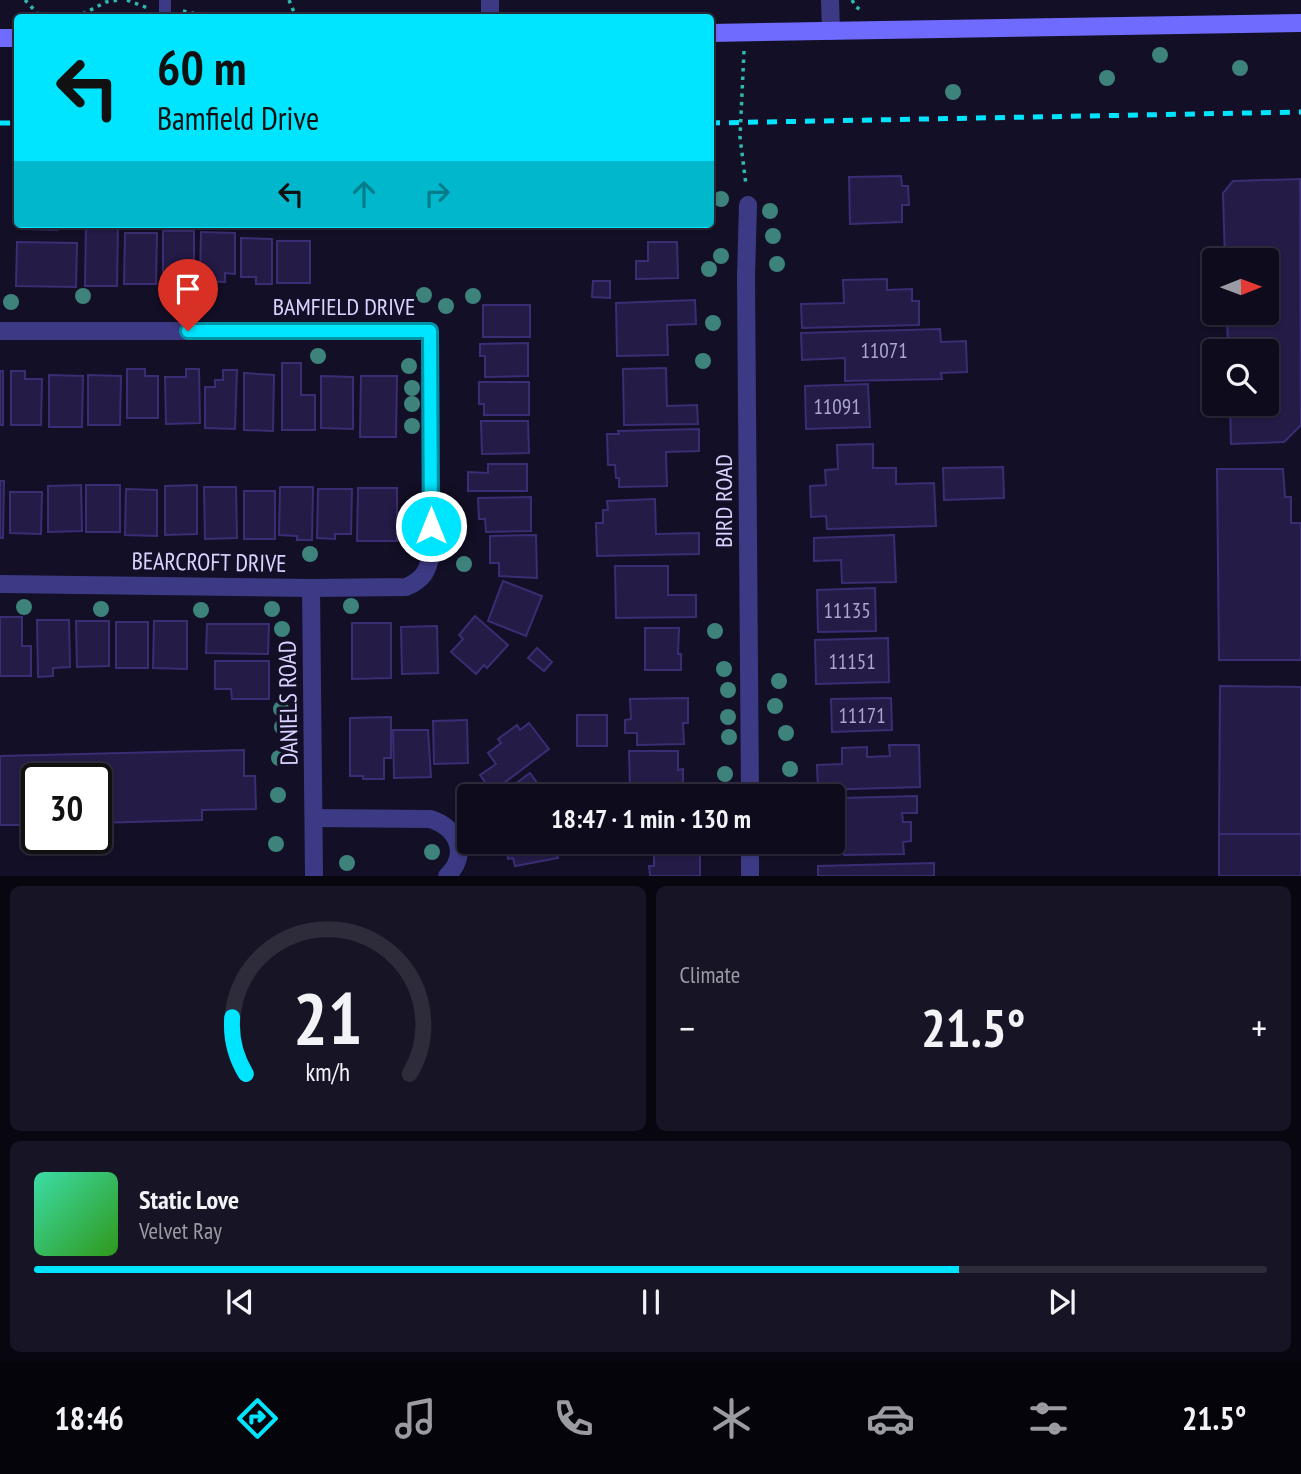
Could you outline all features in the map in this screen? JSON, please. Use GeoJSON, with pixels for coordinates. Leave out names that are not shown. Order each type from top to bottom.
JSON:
{"type":"FeatureCollection","features":[{"type":"Feature","properties":{"kind":"main road"},"geometry":{"type":"LineString","coordinates":[[714,33],[1301,23]]}},
{"type":"Feature","properties":{"kind":"street"},"geometry":{"type":"LineString","coordinates":[[830,0],[831,31]]}},
{"type":"Feature","properties":{"kind":"street","name":"BIRD ROAD"},"geometry":{"type":"LineString","coordinates":[[748,205],[746,291],[750,784]]}},
{"type":"Feature","properties":{"kind":"street","name":"BAMFIELD DRIVE"},"geometry":{"type":"LineString","coordinates":[[0,331],[430,331],[431,554],[429,569],[416,583]]}},
{"type":"Feature","properties":{"kind":"street","name":"BEARCROFT DRIVE"},"geometry":{"type":"LineString","coordinates":[[0,584],[311,588],[406,587],[416,583]]}},
{"type":"Feature","properties":{"kind":"street","name":"DANIELS ROAD"},"geometry":{"type":"LineString","coordinates":[[311,588],[314,876]]}},
{"type":"Feature","properties":{"kind":"street"},"geometry":{"type":"LineString","coordinates":[[314,818],[430,819],[442,823],[452,830],[459,854],[456,864],[447,876]]}},
{"type":"Feature","properties":{"kind":"street"},"geometry":{"type":"LineString","coordinates":[[750,854],[750,876]]}},
{"type":"Feature","properties":{"kind":"path"},"geometry":{"type":"LineString","coordinates":[[25,0],[38,14]]}},
{"type":"Feature","properties":{"kind":"path"},"geometry":{"type":"LineString","coordinates":[[83,14],[106,2],[118,0]]}},
{"type":"Feature","properties":{"kind":"path"},"geometry":{"type":"LineString","coordinates":[[743,52],[740,137],[748,205]]}},
{"type":"Feature","properties":{"kind":"building"},"geometry":{"type":"Polygon","coordinates":[[[901,176],[902,186],[908,186],[909,205],[902,205],[902,222],[850,224],[849,177],[901,176]]]}},
{"type":"Feature","properties":{"kind":"building"},"geometry":{"type":"Polygon","coordinates":[[[1300,179],[1301,425],[1284,442],[1231,444],[1230,416],[1279,416],[1279,339],[1228,339],[1227,326],[1279,326],[1279,248],[1225,248],[1223,193],[1233,181],[1300,179]]]}},
{"type":"Feature","properties":{"kind":"building"},"geometry":{"type":"Polygon","coordinates":[[[57,228],[57,230],[25,229],[57,228]]]}},
{"type":"Feature","properties":{"kind":"building"},"geometry":{"type":"Polygon","coordinates":[[[86,228],[118,228],[117,286],[85,286],[86,228]]]}},
{"type":"Feature","properties":{"kind":"building"},"geometry":{"type":"Polygon","coordinates":[[[163,231],[194,231],[194,282],[181,282],[181,275],[163,274],[163,231]]]}},
{"type":"Feature","properties":{"kind":"building"},"geometry":{"type":"Polygon","coordinates":[[[201,232],[235,233],[235,274],[225,273],[225,282],[200,281],[201,232]]]}},
{"type":"Feature","properties":{"kind":"building"},"geometry":{"type":"Polygon","coordinates":[[[125,233],[157,233],[156,284],[124,284],[125,233]]]}},
{"type":"Feature","properties":{"kind":"building"},"geometry":{"type":"Polygon","coordinates":[[[241,238],[272,239],[272,284],[256,284],[256,277],[241,277],[241,238]]]}},
{"type":"Feature","properties":{"kind":"building"},"geometry":{"type":"Polygon","coordinates":[[[277,241],[310,241],[310,283],[277,283],[277,241]]]}},
{"type":"Feature","properties":{"kind":"building"},"geometry":{"type":"Polygon","coordinates":[[[17,242],[77,243],[76,287],[16,286],[17,242]]]}},
{"type":"Feature","properties":{"kind":"building"},"geometry":{"type":"Polygon","coordinates":[[[648,242],[677,242],[678,278],[636,279],[636,261],[648,261],[648,242]]]}},
{"type":"Feature","properties":{"kind":"building"},"geometry":{"type":"Polygon","coordinates":[[[887,279],[887,290],[912,289],[912,301],[919,301],[919,325],[802,328],[801,304],[844,303],[843,280],[887,279]]]}},
{"type":"Feature","properties":{"kind":"building"},"geometry":{"type":"Polygon","coordinates":[[[593,281],[610,281],[610,298],[592,297],[593,281]]]}},
{"type":"Feature","properties":{"kind":"building"},"geometry":{"type":"Polygon","coordinates":[[[695,300],[696,324],[667,325],[668,355],[617,356],[616,303],[695,300]]]}},
{"type":"Feature","properties":{"kind":"building"},"geometry":{"type":"Polygon","coordinates":[[[483,305],[530,305],[530,337],[483,337],[483,305]]]}},
{"type":"Feature","properties":{"kind":"building"},"geometry":{"type":"Polygon","coordinates":[[[940,329],[941,342],[966,341],[967,372],[941,373],[942,379],[845,381],[845,358],[802,360],[801,333],[940,329]]]}},
{"type":"Feature","properties":{"kind":"building"},"geometry":{"type":"Polygon","coordinates":[[[528,343],[528,376],[485,377],[485,356],[480,356],[480,344],[528,343]]]}},
{"type":"Feature","properties":{"kind":"building"},"geometry":{"type":"Polygon","coordinates":[[[282,363],[301,363],[301,395],[315,395],[315,430],[282,430],[282,363]]]}},
{"type":"Feature","properties":{"kind":"building"},"geometry":{"type":"Polygon","coordinates":[[[666,368],[667,406],[697,405],[698,424],[624,425],[623,369],[666,368]]]}},
{"type":"Feature","properties":{"kind":"building"},"geometry":{"type":"Polygon","coordinates":[[[127,369],[145,369],[145,376],[158,376],[158,418],[127,418],[127,369]]]}},
{"type":"Feature","properties":{"kind":"building"},"geometry":{"type":"Polygon","coordinates":[[[186,369],[199,369],[200,423],[166,424],[165,377],[186,377],[186,369]]]}},
{"type":"Feature","properties":{"kind":"building"},"geometry":{"type":"Polygon","coordinates":[[[223,370],[237,370],[235,429],[205,428],[205,387],[215,387],[215,380],[223,380],[223,370]]]}},
{"type":"Feature","properties":{"kind":"building"},"geometry":{"type":"Polygon","coordinates":[[[0,371],[3,371],[3,425],[0,425],[0,371]]]}},
{"type":"Feature","properties":{"kind":"building"},"geometry":{"type":"Polygon","coordinates":[[[11,371],[25,371],[25,379],[42,379],[41,425],[11,425],[11,371]]]}},
{"type":"Feature","properties":{"kind":"building"},"geometry":{"type":"Polygon","coordinates":[[[244,373],[274,375],[273,431],[244,430],[244,373]]]}},
{"type":"Feature","properties":{"kind":"building"},"geometry":{"type":"Polygon","coordinates":[[[49,375],[83,376],[82,427],[49,427],[49,375]]]}},
{"type":"Feature","properties":{"kind":"building"},"geometry":{"type":"Polygon","coordinates":[[[88,375],[121,376],[120,425],[88,425],[88,375]]]}},
{"type":"Feature","properties":{"kind":"building"},"geometry":{"type":"Polygon","coordinates":[[[321,376],[353,377],[353,429],[321,428],[321,376]]]}},
{"type":"Feature","properties":{"kind":"building"},"geometry":{"type":"Polygon","coordinates":[[[361,376],[397,376],[396,437],[360,437],[361,376]]]}},
{"type":"Feature","properties":{"kind":"building"},"geometry":{"type":"Polygon","coordinates":[[[479,382],[529,382],[529,415],[484,415],[484,404],[479,404],[479,382]]]}},
{"type":"Feature","properties":{"kind":"building"},"geometry":{"type":"Polygon","coordinates":[[[868,384],[870,427],[806,429],[805,386],[868,384]]]}},
{"type":"Feature","properties":{"kind":"building"},"geometry":{"type":"Polygon","coordinates":[[[481,421],[528,421],[529,453],[482,454],[481,421]]]}},
{"type":"Feature","properties":{"kind":"building"},"geometry":{"type":"Polygon","coordinates":[[[699,429],[699,451],[666,452],[667,486],[619,487],[615,465],[608,465],[607,434],[619,434],[618,431],[699,429]]]}},
{"type":"Feature","properties":{"kind":"building"},"geometry":{"type":"Polygon","coordinates":[[[873,444],[873,468],[896,468],[896,484],[934,483],[936,526],[827,529],[826,516],[811,517],[810,486],[826,485],[825,470],[838,469],[837,445],[873,444]]]}},
{"type":"Feature","properties":{"kind":"building"},"geometry":{"type":"Polygon","coordinates":[[[488,464],[527,464],[527,491],[468,491],[468,472],[488,473],[488,464]]]}},
{"type":"Feature","properties":{"kind":"building"},"geometry":{"type":"Polygon","coordinates":[[[1003,467],[1004,498],[944,500],[943,468],[1003,467]]]}},
{"type":"Feature","properties":{"kind":"building"},"geometry":{"type":"Polygon","coordinates":[[[1217,469],[1283,469],[1285,497],[1291,497],[1291,523],[1301,523],[1301,660],[1219,660],[1217,469]]]}},
{"type":"Feature","properties":{"kind":"building"},"geometry":{"type":"Polygon","coordinates":[[[0,481],[4,481],[3,538],[0,538],[0,481]]]}},
{"type":"Feature","properties":{"kind":"building"},"geometry":{"type":"Polygon","coordinates":[[[81,485],[82,531],[48,532],[48,486],[81,485]]]}},
{"type":"Feature","properties":{"kind":"building"},"geometry":{"type":"Polygon","coordinates":[[[86,485],[120,485],[120,532],[86,532],[86,485]]]}},
{"type":"Feature","properties":{"kind":"building"},"geometry":{"type":"Polygon","coordinates":[[[197,485],[197,534],[165,535],[165,486],[197,485]]]}},
{"type":"Feature","properties":{"kind":"building"},"geometry":{"type":"Polygon","coordinates":[[[204,487],[236,487],[237,538],[205,539],[204,487]]]}},
{"type":"Feature","properties":{"kind":"building"},"geometry":{"type":"Polygon","coordinates":[[[280,487],[313,487],[312,540],[297,540],[297,536],[279,535],[280,487]]]}},
{"type":"Feature","properties":{"kind":"building"},"geometry":{"type":"Polygon","coordinates":[[[358,488],[397,488],[397,541],[357,541],[358,488]]]}},
{"type":"Feature","properties":{"kind":"building"},"geometry":{"type":"Polygon","coordinates":[[[126,489],[157,490],[157,536],[125,535],[126,489]]]}},
{"type":"Feature","properties":{"kind":"building"},"geometry":{"type":"Polygon","coordinates":[[[318,489],[352,489],[351,534],[335,534],[335,539],[317,538],[318,489]]]}},
{"type":"Feature","properties":{"kind":"building"},"geometry":{"type":"Polygon","coordinates":[[[244,491],[275,491],[275,539],[244,539],[244,491]]]}},
{"type":"Feature","properties":{"kind":"building"},"geometry":{"type":"Polygon","coordinates":[[[10,492],[42,492],[41,534],[10,533],[10,492]]]}},
{"type":"Feature","properties":{"kind":"building"},"geometry":{"type":"Polygon","coordinates":[[[531,497],[531,531],[486,532],[485,519],[479,519],[478,498],[531,497]]]}},
{"type":"Feature","properties":{"kind":"building"},"geometry":{"type":"Polygon","coordinates":[[[655,499],[656,534],[699,533],[699,554],[597,556],[596,523],[603,523],[603,510],[608,510],[607,501],[655,499]]]}},
{"type":"Feature","properties":{"kind":"building"},"geometry":{"type":"Polygon","coordinates":[[[536,535],[537,578],[499,576],[499,563],[490,563],[490,536],[536,535]]]}},
{"type":"Feature","properties":{"kind":"building"},"geometry":{"type":"Polygon","coordinates":[[[894,535],[896,582],[842,583],[841,560],[814,561],[814,538],[894,535]]]}},
{"type":"Feature","properties":{"kind":"building"},"geometry":{"type":"Polygon","coordinates":[[[615,566],[668,566],[668,595],[696,595],[696,617],[616,618],[615,566]]]}},
{"type":"Feature","properties":{"kind":"building"},"geometry":{"type":"Polygon","coordinates":[[[503,581],[542,596],[526,636],[488,621],[503,581]]]}},
{"type":"Feature","properties":{"kind":"building"},"geometry":{"type":"Polygon","coordinates":[[[875,588],[876,631],[818,632],[817,590],[875,588]]]}},
{"type":"Feature","properties":{"kind":"building"},"geometry":{"type":"Polygon","coordinates":[[[475,616],[508,645],[487,668],[484,665],[476,674],[451,652],[463,639],[459,635],[475,616]]]}},
{"type":"Feature","properties":{"kind":"building"},"geometry":{"type":"Polygon","coordinates":[[[0,617],[22,617],[22,646],[31,646],[31,676],[0,676],[0,617]]]}},
{"type":"Feature","properties":{"kind":"building"},"geometry":{"type":"Polygon","coordinates":[[[37,620],[69,620],[70,667],[53,668],[53,676],[38,677],[37,620]]]}},
{"type":"Feature","properties":{"kind":"building"},"geometry":{"type":"Polygon","coordinates":[[[76,621],[109,621],[109,666],[77,667],[76,621]]]}},
{"type":"Feature","properties":{"kind":"building"},"geometry":{"type":"Polygon","coordinates":[[[154,621],[187,621],[187,669],[153,668],[154,621]]]}},
{"type":"Feature","properties":{"kind":"building"},"geometry":{"type":"Polygon","coordinates":[[[116,622],[148,622],[148,668],[116,668],[116,622]]]}},
{"type":"Feature","properties":{"kind":"building"},"geometry":{"type":"Polygon","coordinates":[[[352,623],[391,623],[391,678],[352,679],[352,623]]]}},
{"type":"Feature","properties":{"kind":"building"},"geometry":{"type":"Polygon","coordinates":[[[207,624],[269,624],[268,654],[206,653],[207,624]]]}},
{"type":"Feature","properties":{"kind":"building"},"geometry":{"type":"Polygon","coordinates":[[[437,626],[438,673],[402,674],[401,627],[437,626]]]}},
{"type":"Feature","properties":{"kind":"building"},"geometry":{"type":"Polygon","coordinates":[[[645,628],[679,628],[678,654],[681,654],[681,670],[645,670],[645,628]]]}},
{"type":"Feature","properties":{"kind":"building"},"geometry":{"type":"Polygon","coordinates":[[[888,638],[889,682],[816,684],[815,640],[888,638]]]}},
{"type":"Feature","properties":{"kind":"building"},"geometry":{"type":"Polygon","coordinates":[[[537,648],[552,662],[544,671],[528,658],[537,648]]]}},
{"type":"Feature","properties":{"kind":"building"},"geometry":{"type":"Polygon","coordinates":[[[215,661],[269,661],[269,699],[232,699],[231,689],[215,689],[215,661]]]}},
{"type":"Feature","properties":{"kind":"building"},"geometry":{"type":"Polygon","coordinates":[[[1220,686],[1301,687],[1301,834],[1219,834],[1220,686]]]}},
{"type":"Feature","properties":{"kind":"building"},"geometry":{"type":"Polygon","coordinates":[[[688,698],[688,723],[683,723],[684,744],[637,745],[637,733],[625,733],[625,720],[631,719],[630,699],[688,698]]]}},
{"type":"Feature","properties":{"kind":"building"},"geometry":{"type":"Polygon","coordinates":[[[891,698],[892,730],[832,732],[831,699],[891,698]]]}},
{"type":"Feature","properties":{"kind":"building"},"geometry":{"type":"Polygon","coordinates":[[[577,715],[607,715],[607,746],[577,746],[577,715]]]}},
{"type":"Feature","properties":{"kind":"building"},"geometry":{"type":"Polygon","coordinates":[[[391,717],[391,758],[384,758],[384,779],[350,776],[350,718],[391,717]]]}},
{"type":"Feature","properties":{"kind":"building"},"geometry":{"type":"Polygon","coordinates":[[[467,720],[468,763],[434,764],[433,721],[467,720]]]}},
{"type":"Feature","properties":{"kind":"building"},"geometry":{"type":"Polygon","coordinates":[[[529,723],[549,749],[503,784],[486,784],[480,775],[496,764],[488,753],[501,743],[498,739],[517,725],[520,730],[529,723]]]}},
{"type":"Feature","properties":{"kind":"building"},"geometry":{"type":"Polygon","coordinates":[[[393,730],[428,730],[431,777],[394,778],[393,730]]]}},
{"type":"Feature","properties":{"kind":"building"},"geometry":{"type":"Polygon","coordinates":[[[889,745],[919,745],[920,787],[845,789],[845,784],[818,784],[817,765],[842,764],[842,748],[867,747],[867,757],[890,756],[889,745]]]}},
{"type":"Feature","properties":{"kind":"building"},"geometry":{"type":"Polygon","coordinates":[[[244,750],[244,776],[255,776],[256,809],[202,810],[202,820],[112,823],[112,763],[21,763],[21,825],[0,825],[0,756],[244,750]]]}},
{"type":"Feature","properties":{"kind":"building"},"geometry":{"type":"Polygon","coordinates":[[[629,751],[678,751],[678,770],[683,769],[683,784],[630,784],[629,751]]]}},
{"type":"Feature","properties":{"kind":"building"},"geometry":{"type":"Polygon","coordinates":[[[530,773],[538,784],[515,784],[530,773]]]}},
{"type":"Feature","properties":{"kind":"building"},"geometry":{"type":"Polygon","coordinates":[[[917,796],[917,813],[902,813],[903,822],[911,822],[911,841],[903,842],[904,854],[844,855],[845,798],[917,796]]]}},
{"type":"Feature","properties":{"kind":"building"},"geometry":{"type":"Polygon","coordinates":[[[1219,834],[1301,834],[1301,876],[1219,876],[1219,834]]]}},
{"type":"Feature","properties":{"kind":"building"},"geometry":{"type":"Polygon","coordinates":[[[507,854],[557,854],[558,858],[515,866],[513,858],[508,859],[507,854]]]}},
{"type":"Feature","properties":{"kind":"building"},"geometry":{"type":"Polygon","coordinates":[[[700,854],[700,876],[650,876],[649,866],[654,866],[654,855],[700,854]]]}},
{"type":"Feature","properties":{"kind":"building"},"geometry":{"type":"Polygon","coordinates":[[[934,863],[934,876],[818,876],[818,866],[934,863]]]}},
{"type":"Feature","properties":{"kind":"railway"},"geometry":{"type":"LineString","coordinates":[[714,123],[1301,112]]}},
{"type":"Feature","properties":{"kind":"railway"},"geometry":{"type":"LineString","coordinates":[[0,123],[14,123]]}},
{"type":"Feature","properties":{"kind":"route"},"geometry":{"type":"LineString","coordinates":[[188,331],[430,331],[431,526]]}}]}
